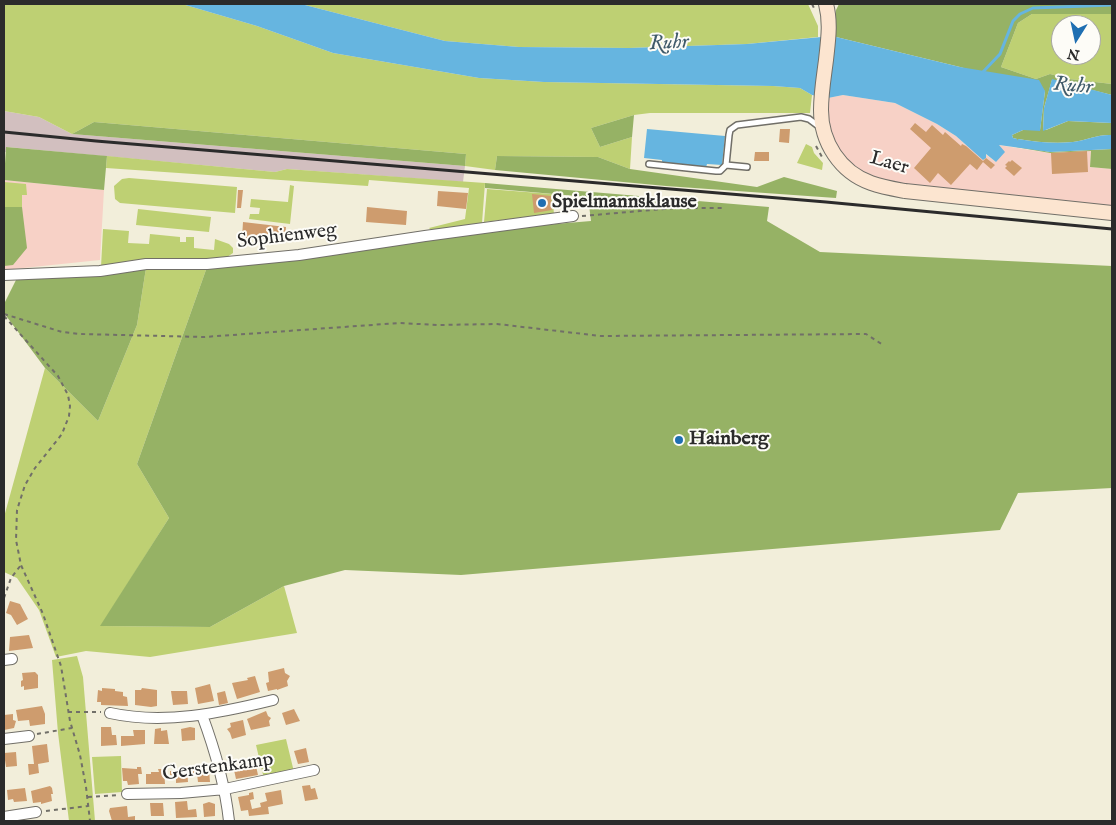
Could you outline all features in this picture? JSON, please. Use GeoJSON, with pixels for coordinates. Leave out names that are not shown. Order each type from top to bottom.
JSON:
{"type":"FeatureCollection","features":[{"type":"Feature","properties":{"kind":"main road","name":"Laer"},"geometry":{"type":"LineString","coordinates":[[826,4],[829,15],[829,34],[821,105],[823,130],[831,148],[844,166],[855,176],[872,184],[905,191],[1112,213]]}},
{"type":"Feature","properties":{"kind":"street","name":"Sophienweg"},"geometry":{"type":"LineString","coordinates":[[4,276],[100,271],[146,264],[207,264],[299,255],[573,216]]}},
{"type":"Feature","properties":{"kind":"street"},"geometry":{"type":"LineString","coordinates":[[110,713],[146,717],[202,715],[273,700]]}},
{"type":"Feature","properties":{"kind":"street"},"geometry":{"type":"LineString","coordinates":[[202,715],[225,789],[229,821]]}},
{"type":"Feature","properties":{"kind":"street"},"geometry":{"type":"LineString","coordinates":[[4,739],[29,736]]}},
{"type":"Feature","properties":{"kind":"street","name":"Gerstenkamp"},"geometry":{"type":"LineString","coordinates":[[127,794],[181,793],[225,789],[314,770]]}},
{"type":"Feature","properties":{"kind":"street"},"geometry":{"type":"LineString","coordinates":[[4,817],[36,812]]}},
{"type":"Feature","properties":{"kind":"lane"},"geometry":{"type":"LineString","coordinates":[[649,164],[720,171],[726,165],[728,135],[730,130],[737,125],[801,117],[823,130]]}},
{"type":"Feature","properties":{"kind":"lane"},"geometry":{"type":"LineString","coordinates":[[726,165],[747,167]]}},
{"type":"Feature","properties":{"kind":"path"},"geometry":{"type":"LineString","coordinates":[[573,216],[675,208],[722,208]]}},
{"type":"Feature","properties":{"kind":"path"},"geometry":{"type":"LineString","coordinates":[[4,315],[62,332],[80,334],[204,337],[399,323],[438,325],[497,324],[601,336],[866,334],[883,345]]}},
{"type":"Feature","properties":{"kind":"path"},"geometry":{"type":"LineString","coordinates":[[4,315],[58,376],[68,395],[70,406],[69,416],[62,434],[35,468],[25,485],[19,501],[16,520],[16,540],[21,565],[44,614],[61,666],[68,712],[80,755],[88,797],[90,821]]}},
{"type":"Feature","properties":{"kind":"path"},"geometry":{"type":"LineString","coordinates":[[4,598],[11,578],[21,565]]}},
{"type":"Feature","properties":{"kind":"path"},"geometry":{"type":"LineString","coordinates":[[68,712],[110,713]]}},
{"type":"Feature","properties":{"kind":"path"},"geometry":{"type":"LineString","coordinates":[[29,736],[72,728]]}},
{"type":"Feature","properties":{"kind":"path"},"geometry":{"type":"LineString","coordinates":[[88,797],[127,794]]}},
{"type":"Feature","properties":{"kind":"path"},"geometry":{"type":"LineString","coordinates":[[36,812],[88,806]]}},
{"type":"Feature","properties":{"kind":"shaded area"},"geometry":{"type":"Polygon","coordinates":[[[843,95],[895,103],[937,124],[966,145],[985,154],[996,162],[998,145],[1050,153],[1091,151],[1090,167],[1112,169],[1112,209],[891,184],[862,173],[846,161],[835,144],[827,123],[828,98],[843,95]]]}},
{"type":"Feature","properties":{"kind":"shaded area"},"geometry":{"type":"Polygon","coordinates":[[[4,111],[39,117],[72,134],[465,166],[463,182],[287,169],[275,172],[7,147],[6,152],[4,152],[4,111]]]}},
{"type":"Feature","properties":{"kind":"shaded area"},"geometry":{"type":"Polygon","coordinates":[[[4,180],[104,190],[100,260],[4,270],[4,180]]]}},
{"type":"Feature","properties":{"kind":"green space"},"geometry":{"type":"Polygon","coordinates":[[[4,4],[182,4],[257,26],[333,53],[479,78],[544,82],[800,88],[812,95],[810,113],[650,113],[634,115],[591,128],[600,147],[632,137],[630,169],[598,157],[497,156],[495,170],[465,166],[466,154],[94,122],[72,134],[39,117],[4,111],[4,4]]]}},
{"type":"Feature","properties":{"kind":"green space"},"geometry":{"type":"Polygon","coordinates":[[[301,4],[808,4],[818,26],[818,37],[747,44],[629,48],[519,47],[445,41],[301,4]]]}},
{"type":"Feature","properties":{"kind":"green space"},"geometry":{"type":"Polygon","coordinates":[[[839,4],[1112,4],[1112,14],[1032,14],[1018,23],[1001,67],[1036,79],[1050,74],[1069,79],[1112,84],[1112,95],[1052,80],[1044,108],[1043,130],[1068,121],[1112,123],[1112,135],[1102,135],[1066,143],[1018,139],[1017,146],[1050,152],[1112,149],[1112,169],[1090,167],[1091,151],[1050,153],[1016,147],[1017,139],[1013,138],[1012,135],[1023,130],[1040,130],[1045,91],[960,67],[832,36],[836,10],[839,4]]]}},
{"type":"Feature","properties":{"kind":"green space"},"geometry":{"type":"Polygon","coordinates":[[[1032,14],[1112,14],[1112,84],[1069,79],[1050,74],[1036,79],[1001,67],[1018,23],[1032,14]]]}},
{"type":"Feature","properties":{"kind":"green space"},"geometry":{"type":"Polygon","coordinates":[[[634,115],[632,137],[600,147],[591,128],[634,115]]]}},
{"type":"Feature","properties":{"kind":"green space"},"geometry":{"type":"Polygon","coordinates":[[[94,122],[466,154],[465,166],[72,134],[94,122]]]}},
{"type":"Feature","properties":{"kind":"green space"},"geometry":{"type":"Polygon","coordinates":[[[806,144],[812,147],[814,153],[823,163],[822,170],[797,163],[806,144]]]}},
{"type":"Feature","properties":{"kind":"green space"},"geometry":{"type":"Polygon","coordinates":[[[6,147],[107,156],[104,190],[4,180],[6,147]]]}},
{"type":"Feature","properties":{"kind":"green space"},"geometry":{"type":"Polygon","coordinates":[[[107,156],[275,172],[287,169],[485,183],[482,223],[434,231],[429,228],[465,219],[469,188],[369,180],[368,186],[106,168],[107,156]]]}},
{"type":"Feature","properties":{"kind":"green space"},"geometry":{"type":"Polygon","coordinates":[[[497,156],[598,157],[630,169],[757,187],[784,177],[837,191],[836,198],[666,186],[495,170],[497,156]]]}},
{"type":"Feature","properties":{"kind":"green space"},"geometry":{"type":"Polygon","coordinates":[[[122,179],[237,187],[235,213],[120,203],[115,199],[114,186],[122,179]]]}},
{"type":"Feature","properties":{"kind":"green space"},"geometry":{"type":"Polygon","coordinates":[[[4,182],[26,184],[27,195],[22,195],[22,207],[4,207],[4,182]]]}},
{"type":"Feature","properties":{"kind":"green space"},"geometry":{"type":"Polygon","coordinates":[[[485,183],[769,207],[767,221],[820,252],[1112,266],[1112,488],[1018,493],[1000,530],[461,575],[345,570],[284,586],[210,627],[100,626],[169,518],[137,464],[207,267],[346,253],[508,228],[591,221],[588,197],[485,188],[485,183]]]}},
{"type":"Feature","properties":{"kind":"green space"},"geometry":{"type":"Polygon","coordinates":[[[290,185],[294,186],[290,224],[249,219],[250,214],[259,214],[260,208],[250,207],[251,199],[288,202],[290,185]]]}},
{"type":"Feature","properties":{"kind":"green space"},"geometry":{"type":"Polygon","coordinates":[[[487,189],[552,194],[554,214],[484,222],[487,189]]]}},
{"type":"Feature","properties":{"kind":"green space"},"geometry":{"type":"Polygon","coordinates":[[[4,207],[22,207],[27,248],[13,265],[4,266],[4,207]]]}},
{"type":"Feature","properties":{"kind":"green space"},"geometry":{"type":"Polygon","coordinates":[[[138,209],[211,217],[209,232],[136,225],[138,209]]]}},
{"type":"Feature","properties":{"kind":"green space"},"geometry":{"type":"Polygon","coordinates":[[[103,229],[129,231],[128,243],[149,244],[150,234],[180,237],[180,242],[186,242],[186,237],[194,237],[194,248],[214,250],[215,239],[229,244],[233,248],[233,253],[224,259],[131,261],[101,267],[103,229]]]}},
{"type":"Feature","properties":{"kind":"green space"},"geometry":{"type":"Polygon","coordinates":[[[207,267],[137,464],[169,518],[101,626],[210,627],[284,586],[297,633],[150,657],[86,651],[56,657],[39,610],[17,578],[4,572],[4,517],[45,368],[98,421],[137,325],[146,268],[207,267]]]}},
{"type":"Feature","properties":{"kind":"green space"},"geometry":{"type":"Polygon","coordinates":[[[146,268],[137,325],[98,421],[45,368],[4,313],[4,304],[17,278],[146,268]]]}},
{"type":"Feature","properties":{"kind":"green space"},"geometry":{"type":"Polygon","coordinates":[[[77,656],[83,677],[95,821],[69,821],[58,733],[52,660],[77,656]]]}},
{"type":"Feature","properties":{"kind":"green space"},"geometry":{"type":"Polygon","coordinates":[[[286,739],[294,772],[264,779],[256,745],[286,739]]]}},
{"type":"Feature","properties":{"kind":"green space"},"geometry":{"type":"Polygon","coordinates":[[[121,756],[122,792],[95,794],[92,757],[121,756]]]}},
{"type":"Feature","properties":{"kind":"water"},"geometry":{"type":"Polygon","coordinates":[[[182,4],[301,4],[445,41],[519,47],[629,48],[747,44],[832,36],[960,67],[1039,80],[1045,91],[1040,131],[1023,130],[1012,135],[1013,138],[1017,139],[1017,141],[1018,139],[1059,143],[1112,135],[1112,149],[1050,152],[999,145],[1005,152],[996,162],[986,154],[986,158],[983,160],[956,136],[937,124],[895,103],[843,95],[828,98],[812,95],[800,88],[773,86],[544,82],[479,78],[333,53],[257,26],[182,4]]]}},
{"type":"Feature","properties":{"kind":"water","name":"Ruhr"},"geometry":{"type":"Polygon","coordinates":[[[1052,79],[1112,95],[1112,123],[1068,121],[1043,131],[1044,108],[1052,79]]]}},
{"type":"Feature","properties":{"kind":"water"},"geometry":{"type":"Polygon","coordinates":[[[647,129],[725,136],[722,165],[707,164],[706,168],[662,163],[662,160],[644,158],[647,129]]]}},
{"type":"Feature","properties":{"kind":"building"},"geometry":{"type":"Polygon","coordinates":[[[915,123],[926,132],[932,125],[943,135],[945,132],[961,146],[962,144],[966,146],[983,161],[986,158],[995,165],[991,169],[983,162],[977,170],[970,164],[951,185],[938,173],[930,183],[914,168],[931,148],[910,129],[915,123]]]}},
{"type":"Feature","properties":{"kind":"building"},"geometry":{"type":"Polygon","coordinates":[[[780,129],[790,129],[789,143],[779,142],[780,129]]]}},
{"type":"Feature","properties":{"kind":"building"},"geometry":{"type":"Polygon","coordinates":[[[1087,151],[1088,172],[1052,174],[1051,153],[1087,151]]]}},
{"type":"Feature","properties":{"kind":"building"},"geometry":{"type":"Polygon","coordinates":[[[755,152],[769,152],[769,161],[754,161],[755,152]]]}},
{"type":"Feature","properties":{"kind":"building"},"geometry":{"type":"Polygon","coordinates":[[[1012,160],[1022,168],[1014,176],[1005,168],[1007,166],[1005,165],[1012,160]]]}},
{"type":"Feature","properties":{"kind":"building"},"geometry":{"type":"Polygon","coordinates":[[[238,190],[243,190],[241,208],[237,208],[238,190]]]}},
{"type":"Feature","properties":{"kind":"building"},"geometry":{"type":"Polygon","coordinates":[[[438,191],[468,193],[466,209],[437,206],[438,191]]]}},
{"type":"Feature","properties":{"kind":"building","name":"Spielmannsklause"},"geometry":{"type":"Polygon","coordinates":[[[532,194],[551,196],[552,210],[534,213],[532,194]]]}},
{"type":"Feature","properties":{"kind":"building"},"geometry":{"type":"Polygon","coordinates":[[[367,207],[407,211],[406,225],[366,222],[367,207]]]}},
{"type":"Feature","properties":{"kind":"building"},"geometry":{"type":"Polygon","coordinates":[[[243,222],[286,227],[285,240],[242,238],[243,222]]]}},
{"type":"Feature","properties":{"kind":"building"},"geometry":{"type":"Polygon","coordinates":[[[10,601],[20,604],[28,619],[17,625],[11,615],[6,613],[10,601]]]}},
{"type":"Feature","properties":{"kind":"building"},"geometry":{"type":"Polygon","coordinates":[[[29,635],[33,648],[9,651],[10,637],[29,635]]]}},
{"type":"Feature","properties":{"kind":"building"},"geometry":{"type":"Polygon","coordinates":[[[284,668],[285,673],[290,676],[287,681],[288,686],[268,691],[266,683],[269,682],[268,672],[284,668]]]}},
{"type":"Feature","properties":{"kind":"building"},"geometry":{"type":"Polygon","coordinates":[[[35,672],[38,675],[38,688],[24,690],[24,686],[21,687],[22,673],[35,672]]]}},
{"type":"Feature","properties":{"kind":"building"},"geometry":{"type":"Polygon","coordinates":[[[255,676],[260,692],[237,699],[232,683],[248,680],[247,678],[255,676]]]}},
{"type":"Feature","properties":{"kind":"building"},"geometry":{"type":"Polygon","coordinates":[[[210,684],[214,701],[198,704],[195,688],[210,684]]]}},
{"type":"Feature","properties":{"kind":"building"},"geometry":{"type":"Polygon","coordinates":[[[102,688],[123,692],[123,696],[127,697],[128,706],[101,705],[101,702],[97,702],[98,690],[102,691],[102,688]]]}},
{"type":"Feature","properties":{"kind":"building"},"geometry":{"type":"Polygon","coordinates":[[[142,688],[157,690],[157,706],[135,705],[135,690],[141,690],[142,688]]]}},
{"type":"Feature","properties":{"kind":"building"},"geometry":{"type":"Polygon","coordinates":[[[171,691],[187,691],[188,704],[173,705],[171,691]]]}},
{"type":"Feature","properties":{"kind":"building"},"geometry":{"type":"Polygon","coordinates":[[[225,691],[228,703],[219,705],[217,693],[225,691]]]}},
{"type":"Feature","properties":{"kind":"building"},"geometry":{"type":"Polygon","coordinates":[[[42,706],[45,714],[45,724],[30,726],[29,720],[18,721],[16,710],[42,706]]]}},
{"type":"Feature","properties":{"kind":"building"},"geometry":{"type":"Polygon","coordinates":[[[294,709],[300,721],[286,725],[282,713],[294,709]]]}},
{"type":"Feature","properties":{"kind":"building"},"geometry":{"type":"Polygon","coordinates":[[[266,711],[271,718],[269,721],[270,726],[251,730],[247,719],[266,711]]]}},
{"type":"Feature","properties":{"kind":"building"},"geometry":{"type":"Polygon","coordinates":[[[13,714],[13,720],[16,721],[14,728],[4,730],[4,715],[13,714]]]}},
{"type":"Feature","properties":{"kind":"building"},"geometry":{"type":"Polygon","coordinates":[[[243,720],[246,735],[232,739],[227,729],[231,727],[230,723],[243,720]]]}},
{"type":"Feature","properties":{"kind":"building"},"geometry":{"type":"Polygon","coordinates":[[[101,727],[111,727],[112,735],[116,735],[117,745],[101,746],[101,727]]]}},
{"type":"Feature","properties":{"kind":"building"},"geometry":{"type":"Polygon","coordinates":[[[161,728],[161,731],[167,730],[169,744],[154,744],[155,729],[161,728]]]}},
{"type":"Feature","properties":{"kind":"building"},"geometry":{"type":"Polygon","coordinates":[[[195,728],[195,740],[182,741],[181,729],[195,728]]]}},
{"type":"Feature","properties":{"kind":"building"},"geometry":{"type":"Polygon","coordinates":[[[133,730],[145,730],[145,744],[121,746],[121,736],[134,736],[133,730]]]}},
{"type":"Feature","properties":{"kind":"building"},"geometry":{"type":"Polygon","coordinates":[[[47,744],[49,762],[38,764],[39,773],[29,775],[28,764],[34,764],[32,746],[47,744]]]}},
{"type":"Feature","properties":{"kind":"building"},"geometry":{"type":"Polygon","coordinates":[[[306,748],[309,762],[298,764],[294,751],[306,748]]]}},
{"type":"Feature","properties":{"kind":"building"},"geometry":{"type":"Polygon","coordinates":[[[16,752],[17,766],[6,767],[4,753],[16,752]]]}},
{"type":"Feature","properties":{"kind":"building"},"geometry":{"type":"Polygon","coordinates":[[[237,764],[237,766],[246,765],[246,768],[256,766],[258,775],[236,779],[231,765],[237,764]]]}},
{"type":"Feature","properties":{"kind":"building"},"geometry":{"type":"Polygon","coordinates":[[[137,767],[141,767],[142,774],[138,774],[139,784],[128,785],[127,781],[123,781],[122,768],[137,769],[137,767]]]}},
{"type":"Feature","properties":{"kind":"building"},"geometry":{"type":"Polygon","coordinates":[[[179,768],[187,770],[188,782],[176,783],[176,776],[170,775],[170,771],[179,771],[179,768]]]}},
{"type":"Feature","properties":{"kind":"building"},"geometry":{"type":"Polygon","coordinates":[[[158,769],[164,769],[165,784],[146,784],[146,774],[159,772],[158,769]]]}},
{"type":"Feature","properties":{"kind":"building"},"geometry":{"type":"Polygon","coordinates":[[[209,769],[210,782],[198,782],[197,774],[193,774],[193,770],[209,769]]]}},
{"type":"Feature","properties":{"kind":"building"},"geometry":{"type":"Polygon","coordinates":[[[310,785],[311,789],[315,788],[318,799],[305,801],[302,786],[310,785]]]}},
{"type":"Feature","properties":{"kind":"building"},"geometry":{"type":"Polygon","coordinates":[[[50,786],[53,794],[51,794],[52,801],[41,804],[41,802],[33,803],[31,791],[50,786]]]}},
{"type":"Feature","properties":{"kind":"building"},"geometry":{"type":"Polygon","coordinates":[[[25,788],[27,801],[14,802],[13,799],[8,800],[7,790],[25,788]]]}},
{"type":"Feature","properties":{"kind":"building"},"geometry":{"type":"Polygon","coordinates":[[[281,790],[283,804],[268,807],[269,814],[249,816],[248,810],[241,811],[238,797],[249,795],[249,793],[253,792],[254,799],[250,800],[252,809],[261,807],[260,803],[267,801],[265,793],[281,790]]]}},
{"type":"Feature","properties":{"kind":"building"},"geometry":{"type":"Polygon","coordinates":[[[187,801],[188,810],[196,809],[197,817],[176,818],[175,802],[187,801]]]}},
{"type":"Feature","properties":{"kind":"building"},"geometry":{"type":"Polygon","coordinates":[[[209,802],[215,804],[215,816],[204,817],[203,804],[209,802]]]}},
{"type":"Feature","properties":{"kind":"building"},"geometry":{"type":"Polygon","coordinates":[[[150,803],[163,803],[164,816],[151,816],[150,803]]]}},
{"type":"Feature","properties":{"kind":"building"},"geometry":{"type":"Polygon","coordinates":[[[127,806],[128,817],[135,816],[135,821],[112,821],[110,808],[127,806]]]}},
{"type":"Feature","properties":{"kind":"waterway"},"geometry":{"type":"LineString","coordinates":[[982,73],[1000,54],[1013,21],[1020,14],[1033,8],[1112,5]]}},
{"type":"Feature","properties":{"kind":"railway"},"geometry":{"type":"LineString","coordinates":[[4,132],[826,202],[1112,229]]}},
{"type":"Feature","properties":{"kind":"place","name":"Spielmannsklause"},"geometry":{"type":"Point","coordinates":[542,203]}},
{"type":"Feature","properties":{"kind":"place","name":"Hainberg"},"geometry":{"type":"Point","coordinates":[679,440]}}]}
